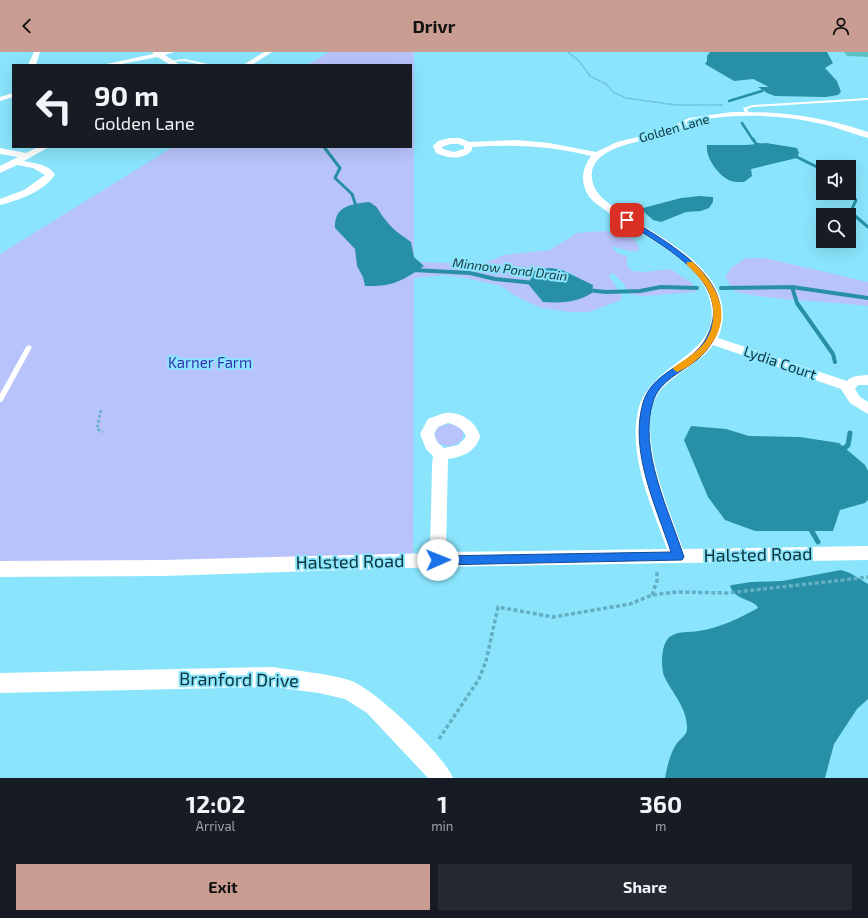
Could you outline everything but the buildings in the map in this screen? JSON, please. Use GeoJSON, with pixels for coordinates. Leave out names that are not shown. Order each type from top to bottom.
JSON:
{"type":"FeatureCollection","features":[{"type":"Feature","properties":{"kind":"street"},"geometry":{"type":"LineString","coordinates":[[32,64],[37,52]]}},
{"type":"Feature","properties":{"kind":"street"},"geometry":{"type":"LineString","coordinates":[[110,64],[157,53],[171,52]]}},
{"type":"Feature","properties":{"kind":"street"},"geometry":{"type":"LineString","coordinates":[[249,64],[269,52]]}},
{"type":"Feature","properties":{"kind":"street"},"geometry":{"type":"LineString","coordinates":[[157,53],[174,64]]}},
{"type":"Feature","properties":{"kind":"street"},"geometry":{"type":"LineString","coordinates":[[0,99],[12,95]]}},
{"type":"Feature","properties":{"kind":"street","name":"Golden Lane"},"geometry":{"type":"LineString","coordinates":[[598,155],[623,143],[668,132],[690,121],[747,112],[808,118],[868,135]]}},
{"type":"Feature","properties":{"kind":"street"},"geometry":{"type":"LineString","coordinates":[[468,145],[483,143],[542,144],[569,147],[598,155],[589,165],[587,171],[589,188],[593,195],[615,212],[681,256],[705,279],[712,290],[717,311],[715,330],[711,340],[696,356],[662,381],[654,389],[648,401],[644,419],[644,441],[647,460],[678,557]]}},
{"type":"Feature","properties":{"kind":"street"},"geometry":{"type":"LineString","coordinates":[[0,170],[43,148]]}},
{"type":"Feature","properties":{"kind":"street"},"geometry":{"type":"LineString","coordinates":[[0,151],[27,156]]}},
{"type":"Feature","properties":{"kind":"street"},"geometry":{"type":"LineString","coordinates":[[0,202],[21,194],[44,182],[50,175],[49,172],[36,166],[16,162]]}},
{"type":"Feature","properties":{"kind":"street","name":"Lydia Court"},"geometry":{"type":"LineString","coordinates":[[711,340],[849,387]]}},
{"type":"Feature","properties":{"kind":"street"},"geometry":{"type":"LineString","coordinates":[[868,380],[854,381],[849,387],[850,395],[868,409]]}},
{"type":"Feature","properties":{"kind":"street"},"geometry":{"type":"LineString","coordinates":[[438,560],[439,465],[442,454]]}},
{"type":"Feature","properties":{"kind":"street","name":"Halsted Road"},"geometry":{"type":"LineString","coordinates":[[0,569],[162,568],[438,560],[868,553]]}},
{"type":"Feature","properties":{"kind":"street","name":"Branford Drive"},"geometry":{"type":"LineString","coordinates":[[0,683],[273,677],[319,683],[349,690],[374,706],[413,745],[442,778]]}},
{"type":"Feature","properties":{"kind":"lane"},"geometry":{"type":"LineString","coordinates":[[168,61],[185,60],[203,64]]}},
{"type":"Feature","properties":{"kind":"lane"},"geometry":{"type":"LineString","coordinates":[[747,112],[759,105],[868,99]]}},
{"type":"Feature","properties":{"kind":"lane"},"geometry":{"type":"LineString","coordinates":[[0,400],[29,347]]}},
{"type":"Feature","properties":{"kind":"path"},"geometry":{"type":"LineString","coordinates":[[568,52],[580,62],[590,76],[606,84],[613,92],[634,100],[676,105],[715,104],[747,112]]}},
{"type":"Feature","properties":{"kind":"path"},"geometry":{"type":"LineString","coordinates":[[101,410],[96,420],[97,423],[99,423],[97,429],[103,432]]}},
{"type":"Feature","properties":{"kind":"path"},"geometry":{"type":"LineString","coordinates":[[652,595],[657,581],[655,557]]}},
{"type":"Feature","properties":{"kind":"path"},"geometry":{"type":"LineString","coordinates":[[439,739],[479,679],[486,661],[498,607],[553,617],[630,604],[652,595],[707,592],[729,593],[868,577]]}},
{"type":"Feature","properties":{"kind":"green space","name":"Karner Farm"},"geometry":{"type":"Polygon","coordinates":[[[329,52],[414,52],[414,273],[424,266],[420,262],[476,264],[493,260],[504,255],[550,250],[577,233],[604,231],[621,233],[632,237],[638,244],[639,251],[612,247],[617,253],[627,256],[627,266],[632,271],[644,272],[670,269],[691,282],[697,292],[644,296],[628,294],[625,285],[613,273],[609,276],[622,296],[621,300],[589,312],[570,312],[542,308],[519,298],[501,286],[466,278],[445,275],[414,278],[413,563],[0,569],[0,254],[171,148],[412,148],[412,64],[309,64],[329,52]],[[551,268],[529,285],[543,302],[575,275],[551,268]]]}},
{"type":"Feature","properties":{"kind":"green space"},"geometry":{"type":"Polygon","coordinates":[[[746,258],[765,258],[868,282],[868,306],[785,299],[735,292],[725,277],[731,268],[746,258]]]}},
{"type":"Feature","properties":{"kind":"green space"},"geometry":{"type":"Polygon","coordinates":[[[450,424],[459,427],[463,432],[463,437],[455,445],[449,446],[442,444],[435,439],[435,431],[440,426],[450,424]]]}},
{"type":"Feature","properties":{"kind":"shaded area"},"geometry":{"type":"Polygon","coordinates":[[[710,52],[827,52],[833,63],[825,68],[837,81],[841,92],[838,95],[826,97],[775,96],[758,87],[769,87],[753,79],[734,81],[705,64],[707,61],[707,56],[710,52]]]}},
{"type":"Feature","properties":{"kind":"shaded area"},"geometry":{"type":"Polygon","coordinates":[[[766,143],[797,148],[799,153],[797,158],[751,169],[752,176],[744,182],[731,181],[721,175],[713,166],[707,150],[707,145],[747,145],[766,143]]]}},
{"type":"Feature","properties":{"kind":"shaded area"},"geometry":{"type":"Polygon","coordinates":[[[700,196],[713,197],[713,202],[709,208],[701,211],[686,212],[661,222],[653,220],[643,211],[643,208],[681,198],[700,196]]]}},
{"type":"Feature","properties":{"kind":"shaded area"},"geometry":{"type":"Polygon","coordinates":[[[369,202],[377,207],[393,228],[411,242],[414,257],[424,266],[410,276],[390,284],[365,286],[363,277],[357,266],[355,249],[335,228],[337,215],[341,211],[350,205],[369,202]]]}},
{"type":"Feature","properties":{"kind":"shaded area"},"geometry":{"type":"Polygon","coordinates":[[[551,268],[562,270],[593,285],[592,293],[574,301],[543,302],[529,285],[532,273],[538,269],[551,268]]]}},
{"type":"Feature","properties":{"kind":"shaded area"},"geometry":{"type":"Polygon","coordinates":[[[691,426],[726,429],[749,436],[800,437],[839,443],[865,465],[868,471],[868,500],[865,503],[840,510],[833,531],[755,531],[725,520],[708,497],[684,440],[691,426]]]}},
{"type":"Feature","properties":{"kind":"shaded area"},"geometry":{"type":"Polygon","coordinates":[[[841,570],[850,573],[868,584],[868,699],[857,709],[834,744],[825,778],[665,778],[672,751],[686,733],[687,729],[685,715],[663,672],[663,653],[667,640],[677,633],[707,630],[722,625],[758,608],[753,603],[736,594],[730,586],[732,585],[751,582],[782,581],[841,570]]]}},
{"type":"Feature","properties":{"kind":"waterway"},"geometry":{"type":"LineString","coordinates":[[729,101],[762,91]]}},
{"type":"Feature","properties":{"kind":"waterway"},"geometry":{"type":"LineString","coordinates":[[742,123],[753,140]]}},
{"type":"Feature","properties":{"kind":"waterway"},"geometry":{"type":"LineString","coordinates":[[753,139],[756,144],[761,145]]}},
{"type":"Feature","properties":{"kind":"waterway","name":"Minnow Pond Drain"},"geometry":{"type":"LineString","coordinates":[[325,148],[340,168],[335,178],[352,194],[357,209]]}},
{"type":"Feature","properties":{"kind":"waterway"},"geometry":{"type":"LineString","coordinates":[[793,155],[816,166]]}},
{"type":"Feature","properties":{"kind":"waterway"},"geometry":{"type":"LineString","coordinates":[[856,200],[852,209],[854,215],[868,227]]}},
{"type":"Feature","properties":{"kind":"waterway","name":"Minnow Pond Drain"},"geometry":{"type":"LineString","coordinates":[[413,270],[470,273],[495,279],[534,283]]}},
{"type":"Feature","properties":{"kind":"waterway","name":"Minnow Pond Drain"},"geometry":{"type":"LineString","coordinates":[[587,290],[606,292],[640,291],[661,287],[697,288]]}},
{"type":"Feature","properties":{"kind":"waterway","name":"Minnow Pond Drain"},"geometry":{"type":"LineString","coordinates":[[721,288],[792,287]]}},
{"type":"Feature","properties":{"kind":"waterway","name":"Minnow Pond Drain"},"geometry":{"type":"LineString","coordinates":[[792,287],[868,298]]}},
{"type":"Feature","properties":{"kind":"waterway"},"geometry":{"type":"LineString","coordinates":[[792,287],[797,303],[833,354],[835,362]]}},
{"type":"Feature","properties":{"kind":"waterway"},"geometry":{"type":"LineString","coordinates":[[840,452],[848,445],[850,433]]}},
{"type":"Feature","properties":{"kind":"waterway"},"geometry":{"type":"LineString","coordinates":[[810,528],[818,542]]}},
{"type":"Feature","properties":{"kind":"slow traffic"},"geometry":{"type":"LineString","coordinates":[[677,369],[696,356],[709,343],[715,330],[717,316],[716,302],[712,290],[696,268],[690,264]]}},
{"type":"Feature","properties":{"kind":"route"},"geometry":{"type":"LineString","coordinates":[[438,560],[678,557],[647,460],[644,441],[644,419],[648,401],[654,389],[662,381],[696,356],[711,340],[715,330],[717,316],[716,302],[712,290],[696,268],[661,242],[627,220]]}}]}
